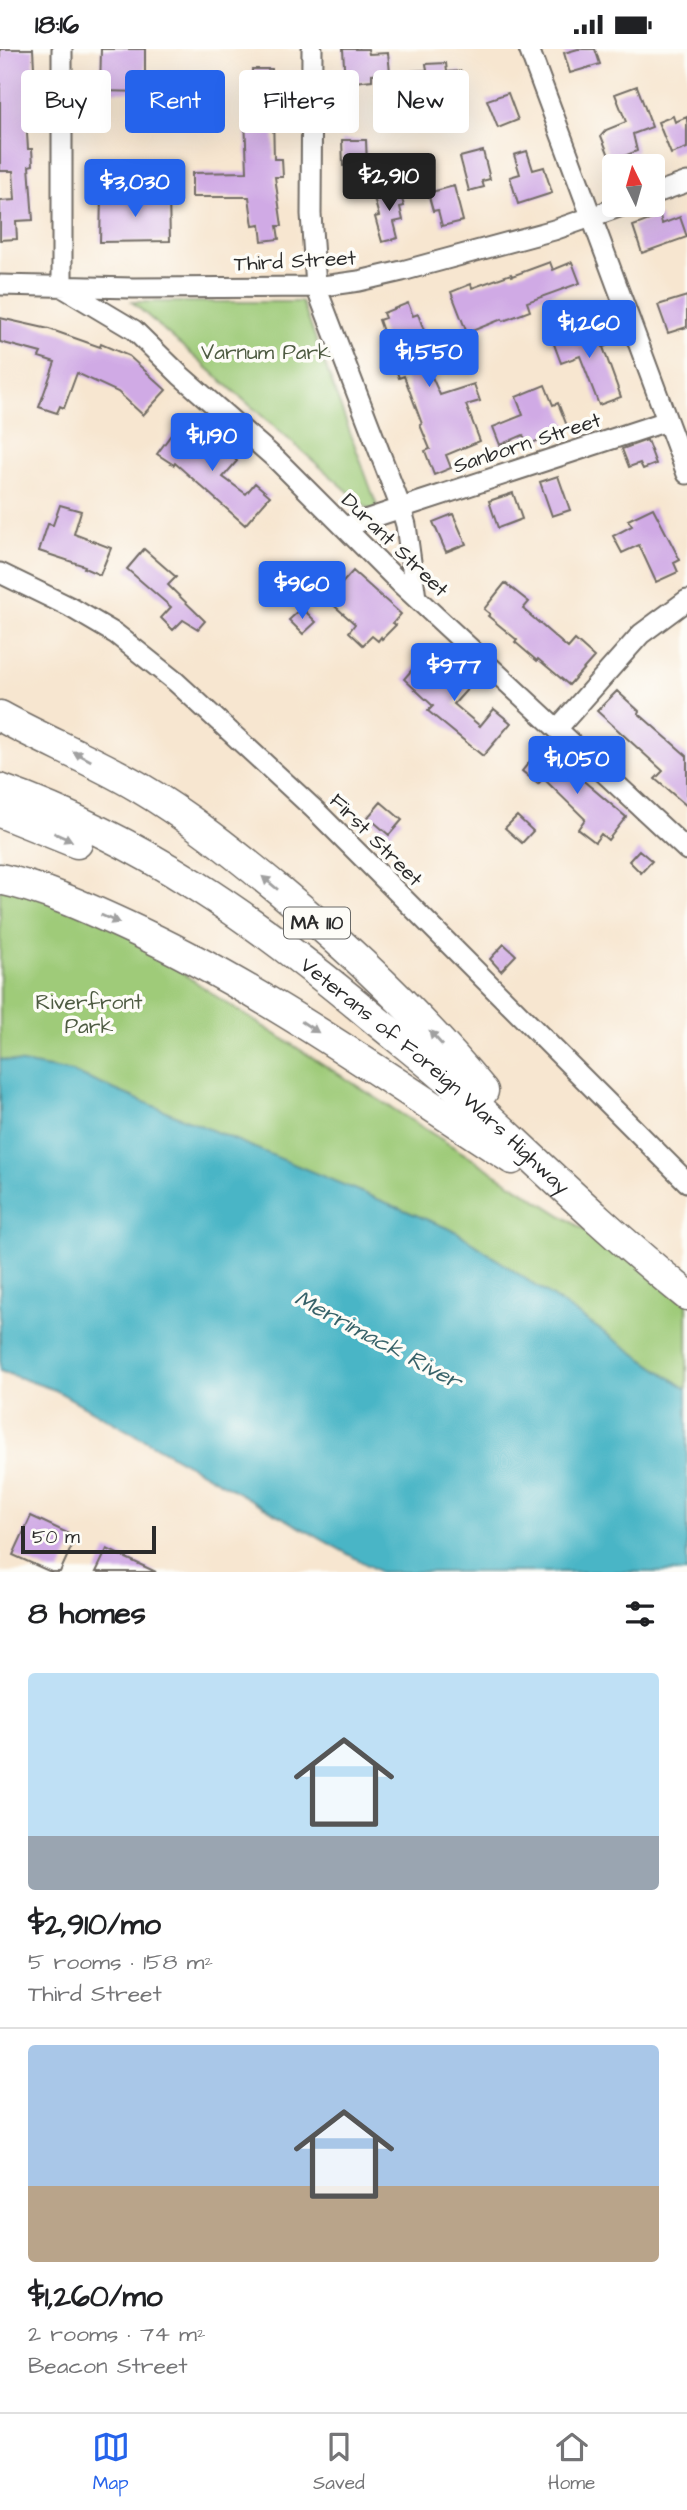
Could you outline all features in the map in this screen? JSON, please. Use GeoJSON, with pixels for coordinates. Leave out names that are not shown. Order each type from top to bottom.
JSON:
{"type":"FeatureCollection","features":[{"type":"Feature","properties":{"kind":"main road","name":"MA 110"},"geometry":{"type":"LineString","coordinates":[[0,716],[138,787],[205,832],[299,907],[365,966],[433,1034],[576,1201]]}},
{"type":"Feature","properties":{"kind":"main road","name":"Veterans of Foreign Wars Highway"},"geometry":{"type":"LineString","coordinates":[[0,789],[74,819],[155,859],[264,930],[456,1087],[576,1201]]}},
{"type":"Feature","properties":{"kind":"main road","name":"Veterans of Foreign Wars Highway"},"geometry":{"type":"LineString","coordinates":[[0,812],[55,833],[131,868],[217,920],[295,978],[446,1104],[576,1201],[687,1294]]}},
{"type":"Feature","properties":{"kind":"main road","name":"MA 110"},"geometry":{"type":"LineString","coordinates":[[0,879],[45,893],[113,920],[237,982],[576,1201]]}},
{"type":"Feature","properties":{"kind":"street"},"geometry":{"type":"LineString","coordinates":[[62,49],[62,287]]}},
{"type":"Feature","properties":{"kind":"street"},"geometry":{"type":"LineString","coordinates":[[312,49],[311,214],[316,287],[401,508],[406,525],[416,597]]}},
{"type":"Feature","properties":{"kind":"street"},"geometry":{"type":"LineString","coordinates":[[529,49],[687,474]]}},
{"type":"Feature","properties":{"kind":"street"},"geometry":{"type":"LineString","coordinates":[[665,190],[687,182]]}},
{"type":"Feature","properties":{"kind":"street","name":"Third Street"},"geometry":{"type":"LineString","coordinates":[[0,285],[316,287],[393,274],[554,230],[602,213]]}},
{"type":"Feature","properties":{"kind":"street","name":"Durant Street"},"geometry":{"type":"LineString","coordinates":[[62,287],[134,330],[180,375],[277,460],[416,597],[687,850]]}},
{"type":"Feature","properties":{"kind":"street","name":"Sanborn Street"},"geometry":{"type":"LineString","coordinates":[[344,527],[667,421]]}},
{"type":"Feature","properties":{"kind":"street","name":"First Street"},"geometry":{"type":"LineString","coordinates":[[0,573],[70,607],[116,634],[176,682],[315,810],[687,1182]]}},
{"type":"Feature","properties":{"kind":"street"},"geometry":{"type":"LineString","coordinates":[[557,729],[641,634],[687,600]]}},
{"type":"Feature","properties":{"kind":"green space","name":"Varnum Park"},"geometry":{"type":"Polygon","coordinates":[[[132,302],[302,302],[383,522],[132,302]]]}},
{"type":"Feature","properties":{"kind":"green space","name":"Riverfront Park"},"geometry":{"type":"Polygon","coordinates":[[[0,882],[80,901],[220,999],[687,1295],[687,1404],[0,1078],[0,882]]]}},
{"type":"Feature","properties":{"kind":"water","name":"Merrimack River"},"geometry":{"type":"Polygon","coordinates":[[[0,1059],[72,1072],[457,1232],[687,1389],[687,1572],[380,1572],[55,1390],[0,1371],[0,1059]]]}},
{"type":"Feature","properties":{"kind":"building"},"geometry":{"type":"Polygon","coordinates":[[[0,49],[33,49],[34,70],[21,70],[21,133],[27,133],[28,149],[32,149],[33,165],[29,166],[33,220],[16,221],[17,239],[0,240],[0,201],[15,200],[13,171],[0,171],[0,49]]]}},
{"type":"Feature","properties":{"kind":"building"},"geometry":{"type":"Polygon","coordinates":[[[101,49],[145,49],[145,70],[125,70],[125,92],[111,91],[111,70],[100,70],[101,49]]]}},
{"type":"Feature","properties":{"kind":"building"},"geometry":{"type":"Polygon","coordinates":[[[343,49],[368,49],[369,54],[388,53],[390,70],[373,70],[372,80],[359,81],[359,70],[344,70],[343,49]]]}},
{"type":"Feature","properties":{"kind":"building"},"geometry":{"type":"Polygon","coordinates":[[[578,49],[595,49],[600,64],[570,73],[564,53],[578,49]]]}},
{"type":"Feature","properties":{"kind":"building"},"geometry":{"type":"Polygon","coordinates":[[[446,63],[447,70],[427,70],[426,64],[446,63]]]}},
{"type":"Feature","properties":{"kind":"building"},"geometry":{"type":"Polygon","coordinates":[[[637,86],[652,127],[633,134],[637,151],[630,154],[608,154],[601,136],[606,130],[626,122],[615,94],[637,86]]]}},
{"type":"Feature","properties":{"kind":"building"},"geometry":{"type":"Polygon","coordinates":[[[508,93],[518,120],[498,128],[487,100],[508,93]]]}},
{"type":"Feature","properties":{"kind":"building"},"geometry":{"type":"Polygon","coordinates":[[[673,116],[675,122],[687,117],[687,148],[671,154],[658,122],[673,116]]]}},
{"type":"Feature","properties":{"kind":"building"},"geometry":{"type":"Polygon","coordinates":[[[246,133],[273,133],[274,159],[282,159],[283,177],[275,177],[282,226],[277,226],[279,239],[262,241],[260,225],[253,226],[249,197],[192,197],[192,173],[247,172],[246,133]]]}},
{"type":"Feature","properties":{"kind":"building"},"geometry":{"type":"Polygon","coordinates":[[[342,140],[366,140],[367,165],[343,166],[342,140]]]}},
{"type":"Feature","properties":{"kind":"building"},"geometry":{"type":"Polygon","coordinates":[[[483,151],[490,179],[482,181],[484,187],[469,191],[460,157],[483,151]]]}},
{"type":"Feature","properties":{"kind":"building"},"geometry":{"type":"Polygon","coordinates":[[[527,151],[533,170],[544,167],[552,193],[518,204],[510,177],[520,174],[514,155],[527,151]]]}},
{"type":"Feature","properties":{"kind":"building"},"geometry":{"type":"Polygon","coordinates":[[[454,186],[463,221],[442,226],[438,210],[433,211],[428,193],[454,186]]]}},
{"type":"Feature","properties":{"kind":"building"},"geometry":{"type":"Polygon","coordinates":[[[399,189],[404,206],[400,207],[403,220],[394,222],[398,238],[382,242],[375,217],[379,216],[373,195],[399,189]]]}},
{"type":"Feature","properties":{"kind":"building"},"geometry":{"type":"Polygon","coordinates":[[[101,195],[169,196],[170,241],[100,242],[101,195]]]}},
{"type":"Feature","properties":{"kind":"building"},"geometry":{"type":"Polygon","coordinates":[[[657,217],[660,217],[662,224],[680,217],[687,237],[642,253],[633,226],[657,217]]]}},
{"type":"Feature","properties":{"kind":"building"},"geometry":{"type":"Polygon","coordinates":[[[550,262],[553,270],[572,262],[580,283],[527,302],[530,311],[467,333],[451,292],[471,284],[472,288],[511,274],[512,276],[550,262]]]}},
{"type":"Feature","properties":{"kind":"building"},"geometry":{"type":"Polygon","coordinates":[[[687,296],[687,327],[668,333],[658,305],[687,296]]]}},
{"type":"Feature","properties":{"kind":"building"},"geometry":{"type":"Polygon","coordinates":[[[408,303],[413,316],[418,314],[431,350],[426,351],[432,366],[428,368],[440,395],[474,384],[480,401],[466,405],[480,441],[446,455],[451,468],[434,475],[425,451],[430,449],[420,425],[422,424],[404,376],[399,378],[379,320],[385,318],[383,313],[408,303]]]}},
{"type":"Feature","properties":{"kind":"building"},"geometry":{"type":"Polygon","coordinates":[[[0,318],[49,329],[100,347],[101,344],[129,356],[166,390],[143,415],[118,392],[77,373],[64,408],[60,406],[57,413],[39,407],[55,362],[39,357],[41,353],[0,342],[0,318]]]}},
{"type":"Feature","properties":{"kind":"building"},"geometry":{"type":"Polygon","coordinates":[[[599,327],[606,346],[603,347],[621,397],[599,405],[580,356],[561,363],[551,336],[573,328],[576,336],[599,327]]]}},
{"type":"Feature","properties":{"kind":"building"},"geometry":{"type":"Polygon","coordinates":[[[545,385],[553,405],[558,403],[567,426],[545,434],[547,437],[527,445],[523,435],[500,445],[493,427],[523,415],[516,397],[545,385]]]}},
{"type":"Feature","properties":{"kind":"building"},"geometry":{"type":"Polygon","coordinates":[[[184,417],[199,426],[188,443],[207,460],[220,445],[237,461],[223,477],[246,494],[255,483],[270,496],[245,525],[175,463],[174,465],[157,454],[184,417]]]}},
{"type":"Feature","properties":{"kind":"building"},"geometry":{"type":"Polygon","coordinates":[[[647,440],[656,464],[643,469],[640,463],[629,467],[622,449],[647,440]]]}},
{"type":"Feature","properties":{"kind":"building"},"geometry":{"type":"Polygon","coordinates":[[[558,476],[570,510],[552,516],[540,482],[558,476]]]}},
{"type":"Feature","properties":{"kind":"building"},"geometry":{"type":"Polygon","coordinates":[[[513,493],[522,519],[498,528],[489,501],[513,493]]]}},
{"type":"Feature","properties":{"kind":"building"},"geometry":{"type":"Polygon","coordinates":[[[60,505],[81,511],[74,534],[111,548],[100,575],[84,568],[85,566],[39,551],[48,524],[53,525],[60,505]]]}},
{"type":"Feature","properties":{"kind":"building"},"geometry":{"type":"Polygon","coordinates":[[[653,508],[680,560],[674,563],[678,572],[656,582],[639,545],[622,553],[613,536],[632,526],[628,520],[653,508]]]}},
{"type":"Feature","properties":{"kind":"building"},"geometry":{"type":"Polygon","coordinates":[[[453,514],[466,544],[446,552],[433,522],[453,514]]]}},
{"type":"Feature","properties":{"kind":"building"},"geometry":{"type":"Polygon","coordinates":[[[144,549],[176,577],[168,585],[205,621],[198,629],[183,620],[173,630],[161,618],[171,607],[127,569],[144,549]]]}},
{"type":"Feature","properties":{"kind":"building"},"geometry":{"type":"Polygon","coordinates":[[[353,571],[401,614],[393,623],[396,625],[382,639],[381,637],[378,641],[372,636],[363,645],[349,632],[355,624],[330,602],[339,593],[336,590],[353,571]]]}},
{"type":"Feature","properties":{"kind":"building"},"geometry":{"type":"Polygon","coordinates":[[[505,583],[529,602],[523,609],[568,648],[575,640],[594,657],[569,685],[538,659],[537,661],[488,616],[490,614],[484,609],[505,583]]]}},
{"type":"Feature","properties":{"kind":"building"},"geometry":{"type":"Polygon","coordinates":[[[302,608],[316,622],[303,634],[289,620],[302,608]]]}},
{"type":"Feature","properties":{"kind":"building"},"geometry":{"type":"Polygon","coordinates":[[[434,652],[471,685],[454,704],[480,726],[494,709],[511,723],[483,756],[428,711],[433,706],[404,679],[423,657],[426,660],[434,652]]]}},
{"type":"Feature","properties":{"kind":"building"},"geometry":{"type":"Polygon","coordinates":[[[617,691],[687,756],[687,806],[655,779],[663,771],[597,711],[617,691]]]}},
{"type":"Feature","properties":{"kind":"building"},"geometry":{"type":"Polygon","coordinates":[[[546,749],[626,817],[608,840],[601,834],[595,842],[578,829],[585,819],[543,778],[538,784],[522,771],[531,760],[535,763],[546,749]]]}},
{"type":"Feature","properties":{"kind":"building"},"geometry":{"type":"Polygon","coordinates":[[[381,802],[402,820],[389,835],[368,817],[381,802]]]}},
{"type":"Feature","properties":{"kind":"building"},"geometry":{"type":"Polygon","coordinates":[[[517,816],[533,831],[522,843],[505,828],[517,816]]]}},
{"type":"Feature","properties":{"kind":"building"},"geometry":{"type":"Polygon","coordinates":[[[639,850],[652,861],[641,873],[629,861],[639,850]]]}},
{"type":"Feature","properties":{"kind":"building"},"geometry":{"type":"Polygon","coordinates":[[[504,944],[516,955],[501,971],[490,959],[504,944]]]}},
{"type":"Feature","properties":{"kind":"building"},"geometry":{"type":"Polygon","coordinates":[[[31,1516],[76,1537],[60,1572],[51,1572],[13,1555],[31,1516]]]}},
{"type":"Feature","properties":{"kind":"building"},"geometry":{"type":"Polygon","coordinates":[[[107,1549],[156,1572],[96,1572],[107,1549]]]}}]}
